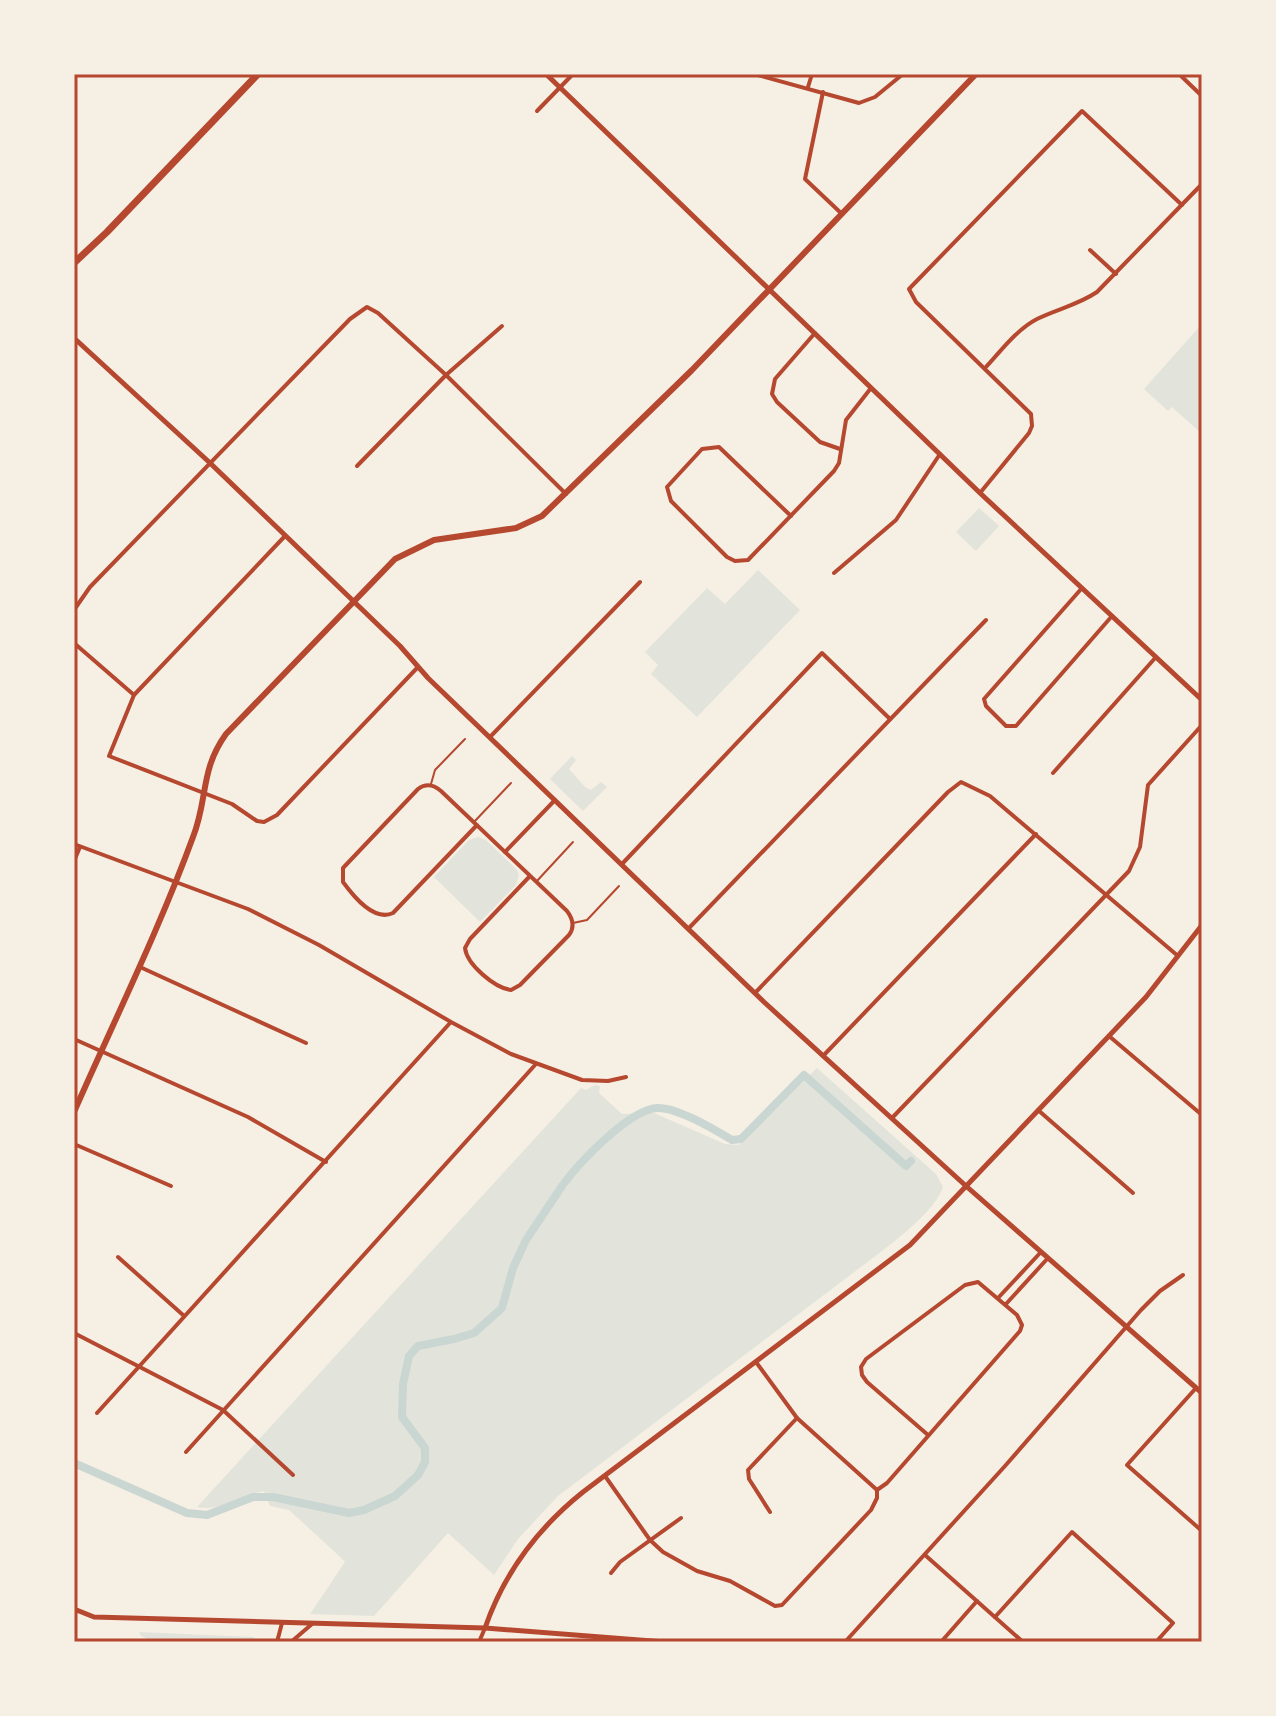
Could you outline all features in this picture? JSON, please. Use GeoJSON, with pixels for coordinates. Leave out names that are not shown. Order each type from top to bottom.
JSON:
{"type":"FeatureCollection","features":[{"type":"Feature","properties":{"kind":"main road"},"geometry":{"type":"LineString","coordinates":[[74,263],[258,74]]}},
{"type":"Feature","properties":{"kind":"main road"},"geometry":{"type":"LineString","coordinates":[[74,1112],[176,881],[200,819],[211,761],[226,734],[353,601],[404,553],[434,540],[516,528],[530,523],[566,494],[771,289],[976,74]]}},
{"type":"Feature","properties":{"kind":"street"},"geometry":{"type":"LineString","coordinates":[[546,74],[980,493],[1202,700]]}},
{"type":"Feature","properties":{"kind":"street"},"geometry":{"type":"LineString","coordinates":[[537,111],[573,74]]}},
{"type":"Feature","properties":{"kind":"street"},"geometry":{"type":"LineString","coordinates":[[754,74],[859,103],[875,97],[903,74]]}},
{"type":"Feature","properties":{"kind":"street"},"geometry":{"type":"LineString","coordinates":[[808,88],[812,74]]}},
{"type":"Feature","properties":{"kind":"street"},"geometry":{"type":"LineString","coordinates":[[1179,74],[1202,96]]}},
{"type":"Feature","properties":{"kind":"street"},"geometry":{"type":"LineString","coordinates":[[823,92],[805,179],[842,214]]}},
{"type":"Feature","properties":{"kind":"street"},"geometry":{"type":"LineString","coordinates":[[980,493],[1032,426],[1031,414],[916,302],[909,289],[1082,111],[1182,205]]}},
{"type":"Feature","properties":{"kind":"street"},"geometry":{"type":"LineString","coordinates":[[985,368],[1021,329],[1049,314],[1079,304],[1097,292],[1202,184]]}},
{"type":"Feature","properties":{"kind":"street"},"geometry":{"type":"LineString","coordinates":[[1090,250],[1116,274]]}},
{"type":"Feature","properties":{"kind":"street"},"geometry":{"type":"LineString","coordinates":[[74,610],[90,587],[209,462],[358,312],[367,307],[446,375],[566,494]]}},
{"type":"Feature","properties":{"kind":"street"},"geometry":{"type":"LineString","coordinates":[[357,466],[446,375],[502,326]]}},
{"type":"Feature","properties":{"kind":"street"},"geometry":{"type":"LineString","coordinates":[[815,333],[775,379],[772,394],[820,442],[840,449]]}},
{"type":"Feature","properties":{"kind":"street"},"geometry":{"type":"LineString","coordinates":[[74,338],[209,462],[755,993],[966,1186],[1202,1393]]}},
{"type":"Feature","properties":{"kind":"street"},"geometry":{"type":"LineString","coordinates":[[791,516],[719,447],[702,449],[667,487],[671,501],[727,557],[735,561],[748,560],[791,516],[834,471],[839,463],[846,420],[871,388]]}},
{"type":"Feature","properties":{"kind":"street"},"geometry":{"type":"LineString","coordinates":[[834,573],[896,520],[940,454]]}},
{"type":"Feature","properties":{"kind":"street"},"geometry":{"type":"LineString","coordinates":[[285,536],[134,695],[109,756],[232,804],[257,821],[269,821],[418,667]]}},
{"type":"Feature","properties":{"kind":"street"},"geometry":{"type":"LineString","coordinates":[[490,737],[640,582]]}},
{"type":"Feature","properties":{"kind":"street"},"geometry":{"type":"LineString","coordinates":[[1082,588],[989,693],[984,703],[1006,726],[1016,726],[1112,616]]}},
{"type":"Feature","properties":{"kind":"street"},"geometry":{"type":"LineString","coordinates":[[689,928],[986,620]]}},
{"type":"Feature","properties":{"kind":"street"},"geometry":{"type":"LineString","coordinates":[[74,643],[134,695]]}},
{"type":"Feature","properties":{"kind":"street"},"geometry":{"type":"LineString","coordinates":[[622,864],[822,653],[890,719]]}},
{"type":"Feature","properties":{"kind":"street"},"geometry":{"type":"LineString","coordinates":[[1053,773],[1156,657]]}},
{"type":"Feature","properties":{"kind":"street"},"geometry":{"type":"LineString","coordinates":[[892,1118],[1129,871],[1140,847],[1148,785],[1202,725]]}},
{"type":"Feature","properties":{"kind":"street"},"geometry":{"type":"LineString","coordinates":[[755,993],[961,782],[990,796],[1180,957]]}},
{"type":"Feature","properties":{"kind":"street"},"geometry":{"type":"LineString","coordinates":[[475,824],[393,913],[383,917],[374,913],[346,887],[341,872],[347,863],[418,789],[431,785],[441,791],[530,876],[569,914],[573,923],[569,935],[520,985],[508,990],[471,962],[465,948],[530,876]]}},
{"type":"Feature","properties":{"kind":"street"},"geometry":{"type":"LineString","coordinates":[[505,852],[555,800]]}},
{"type":"Feature","properties":{"kind":"street"},"geometry":{"type":"LineString","coordinates":[[823,1056],[1036,834]]}},
{"type":"Feature","properties":{"kind":"street"},"geometry":{"type":"LineString","coordinates":[[74,844],[248,909],[319,945],[451,1022],[536,1064],[582,1080],[608,1081],[626,1077]]}},
{"type":"Feature","properties":{"kind":"street"},"geometry":{"type":"LineString","coordinates":[[74,861],[80,847]]}},
{"type":"Feature","properties":{"kind":"street"},"geometry":{"type":"LineString","coordinates":[[479,1642],[505,1582],[530,1544],[568,1504],[898,1256],[1109,1036],[1180,957],[1202,925]]}},
{"type":"Feature","properties":{"kind":"street"},"geometry":{"type":"LineString","coordinates":[[138,966],[306,1043]]}},
{"type":"Feature","properties":{"kind":"street"},"geometry":{"type":"LineString","coordinates":[[97,1413],[451,1022]]}},
{"type":"Feature","properties":{"kind":"street"},"geometry":{"type":"LineString","coordinates":[[1109,1036],[1202,1115]]}},
{"type":"Feature","properties":{"kind":"street"},"geometry":{"type":"LineString","coordinates":[[74,1039],[248,1117],[326,1162]]}},
{"type":"Feature","properties":{"kind":"street"},"geometry":{"type":"LineString","coordinates":[[186,1452],[536,1064]]}},
{"type":"Feature","properties":{"kind":"street"},"geometry":{"type":"LineString","coordinates":[[1038,1110],[1133,1193]]}},
{"type":"Feature","properties":{"kind":"street"},"geometry":{"type":"LineString","coordinates":[[74,1144],[171,1186]]}},
{"type":"Feature","properties":{"kind":"street"},"geometry":{"type":"LineString","coordinates":[[998,1298],[1041,1252]]}},
{"type":"Feature","properties":{"kind":"street"},"geometry":{"type":"LineString","coordinates":[[118,1257],[183,1315]]}},
{"type":"Feature","properties":{"kind":"street"},"geometry":{"type":"LineString","coordinates":[[1006,1304],[1048,1258]]}},
{"type":"Feature","properties":{"kind":"street"},"geometry":{"type":"LineString","coordinates":[[845,1642],[1160,1291],[1183,1275]]}},
{"type":"Feature","properties":{"kind":"street"},"geometry":{"type":"LineString","coordinates":[[877,1490],[887,1483],[1020,1331],[1020,1319],[982,1283],[971,1282],[866,1359],[860,1370],[867,1382],[928,1435]]}},
{"type":"Feature","properties":{"kind":"street"},"geometry":{"type":"LineString","coordinates":[[74,1333],[223,1410],[293,1475]]}},
{"type":"Feature","properties":{"kind":"street"},"geometry":{"type":"LineString","coordinates":[[605,1476],[650,1540],[674,1560],[730,1581],[775,1606],[788,1601],[871,1510],[877,1490],[797,1418],[756,1362]]}},
{"type":"Feature","properties":{"kind":"street"},"geometry":{"type":"LineString","coordinates":[[1196,1388],[1127,1465],[1202,1531]]}},
{"type":"Feature","properties":{"kind":"street"},"geometry":{"type":"LineString","coordinates":[[770,1512],[749,1479],[748,1470],[797,1418]]}},
{"type":"Feature","properties":{"kind":"street"},"geometry":{"type":"LineString","coordinates":[[611,1573],[620,1562],[681,1518]]}},
{"type":"Feature","properties":{"kind":"street"},"geometry":{"type":"LineString","coordinates":[[995,1617],[1072,1532],[1173,1623],[1156,1642]]}},
{"type":"Feature","properties":{"kind":"street"},"geometry":{"type":"LineString","coordinates":[[925,1555],[1023,1642]]}},
{"type":"Feature","properties":{"kind":"street"},"geometry":{"type":"LineString","coordinates":[[941,1642],[977,1601]]}},
{"type":"Feature","properties":{"kind":"street"},"geometry":{"type":"LineString","coordinates":[[74,1609],[94,1617],[485,1628],[665,1642]]}},
{"type":"Feature","properties":{"kind":"street"},"geometry":{"type":"LineString","coordinates":[[277,1642],[282,1623]]}},
{"type":"Feature","properties":{"kind":"street"},"geometry":{"type":"LineString","coordinates":[[291,1642],[312,1624]]}},
{"type":"Feature","properties":{"kind":"street"},"geometry":{"type":"LineString","coordinates":[[577,1642],[580,1633]]}},
{"type":"Feature","properties":{"kind":"lane"},"geometry":{"type":"LineString","coordinates":[[431,785],[435,770],[465,739]]}},
{"type":"Feature","properties":{"kind":"lane"},"geometry":{"type":"LineString","coordinates":[[475,824],[511,783]]}},
{"type":"Feature","properties":{"kind":"lane"},"geometry":{"type":"LineString","coordinates":[[536,882],[573,842]]}},
{"type":"Feature","properties":{"kind":"lane"},"geometry":{"type":"LineString","coordinates":[[573,923],[587,920],[619,886]]}},
{"type":"Feature","properties":{"kind":"shaded area"},"geometry":{"type":"Polygon","coordinates":[[[1201,325],[1202,434],[1172,407],[1168,411],[1144,389],[1201,325]]]}},
{"type":"Feature","properties":{"kind":"shaded area"},"geometry":{"type":"Polygon","coordinates":[[[979,508],[999,526],[976,551],[956,532],[979,508]]]}},
{"type":"Feature","properties":{"kind":"shaded area"},"geometry":{"type":"Polygon","coordinates":[[[758,570],[800,610],[697,717],[651,674],[658,665],[645,652],[707,588],[725,604],[758,570]]]}},
{"type":"Feature","properties":{"kind":"shaded area"},"geometry":{"type":"Polygon","coordinates":[[[572,756],[576,760],[569,769],[585,787],[591,790],[601,782],[607,787],[583,811],[550,779],[572,756]]]}},
{"type":"Feature","properties":{"kind":"shaded area"},"geometry":{"type":"Polygon","coordinates":[[[478,837],[486,840],[519,875],[516,885],[480,922],[434,877],[469,840],[478,837]]]}},
{"type":"Feature","properties":{"kind":"shaded area"},"geometry":{"type":"Polygon","coordinates":[[[817,1068],[936,1174],[943,1187],[934,1203],[893,1242],[558,1496],[518,1539],[494,1575],[448,1533],[374,1616],[310,1614],[345,1562],[338,1555],[289,1510],[270,1506],[264,1491],[214,1507],[197,1507],[581,1088],[586,1090],[600,1086],[599,1093],[622,1114],[654,1113],[725,1144],[739,1145],[817,1068]]]}},
{"type":"Feature","properties":{"kind":"shaded area"},"geometry":{"type":"Polygon","coordinates":[[[139,1632],[253,1637],[260,1642],[154,1642],[139,1632]]]}},
{"type":"Feature","properties":{"kind":"waterway"},"geometry":{"type":"LineString","coordinates":[[565,1182],[620,1127],[633,1117],[657,1108],[685,1115],[732,1140],[741,1139],[804,1075],[906,1166],[911,1161]]}},
{"type":"Feature","properties":{"kind":"waterway"},"geometry":{"type":"LineString","coordinates":[[74,1463],[187,1513],[207,1515],[253,1497],[273,1497],[349,1513],[395,1496],[418,1475],[425,1462],[425,1448],[402,1417],[403,1384],[409,1356],[418,1346],[474,1333],[502,1308],[513,1268],[526,1240],[562,1186]]}}]}
